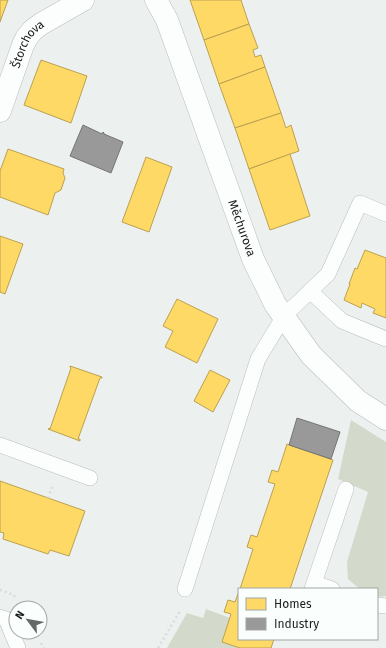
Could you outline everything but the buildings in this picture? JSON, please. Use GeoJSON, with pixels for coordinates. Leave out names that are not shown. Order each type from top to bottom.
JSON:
{"type":"FeatureCollection","features":[{"type":"Feature","properties":{"kind":"street","name":"Štorchova"},"geometry":{"type":"LineString","coordinates":[[0,111],[27,37],[41,24],[83,0]]}},
{"type":"Feature","properties":{"kind":"street","name":"Měchurova"},"geometry":{"type":"LineString","coordinates":[[156,0],[167,20],[253,259],[275,304],[311,355],[358,401],[386,419]]}},
{"type":"Feature","properties":{"kind":"lane"},"geometry":{"type":"LineString","coordinates":[[185,589],[258,359],[284,316],[328,274],[360,203],[386,214]]}},
{"type":"Feature","properties":{"kind":"lane"},"geometry":{"type":"LineString","coordinates":[[310,291],[342,321],[386,339]]}},
{"type":"Feature","properties":{"kind":"lane"},"geometry":{"type":"LineString","coordinates":[[0,445],[90,478]]}},
{"type":"Feature","properties":{"kind":"lane"},"geometry":{"type":"LineString","coordinates":[[326,588],[314,586],[346,490]]}},
{"type":"Feature","properties":{"kind":"lane"},"geometry":{"type":"LineString","coordinates":[[0,617],[6,619],[18,648]]}},
{"type":"Feature","properties":{"kind":"path"},"geometry":{"type":"LineString","coordinates":[[158,648],[181,611]]}},
{"type":"Feature","properties":{"kind":"green space"},"geometry":{"type":"Polygon","coordinates":[[[351,420],[386,442],[386,596],[378,597],[378,588],[359,588],[348,579],[347,562],[368,492],[338,479],[351,420]]]}},
{"type":"Feature","properties":{"kind":"green space"},"geometry":{"type":"Polygon","coordinates":[[[206,609],[230,618],[240,648],[167,648],[187,613],[203,618],[206,609]]]}}]}
